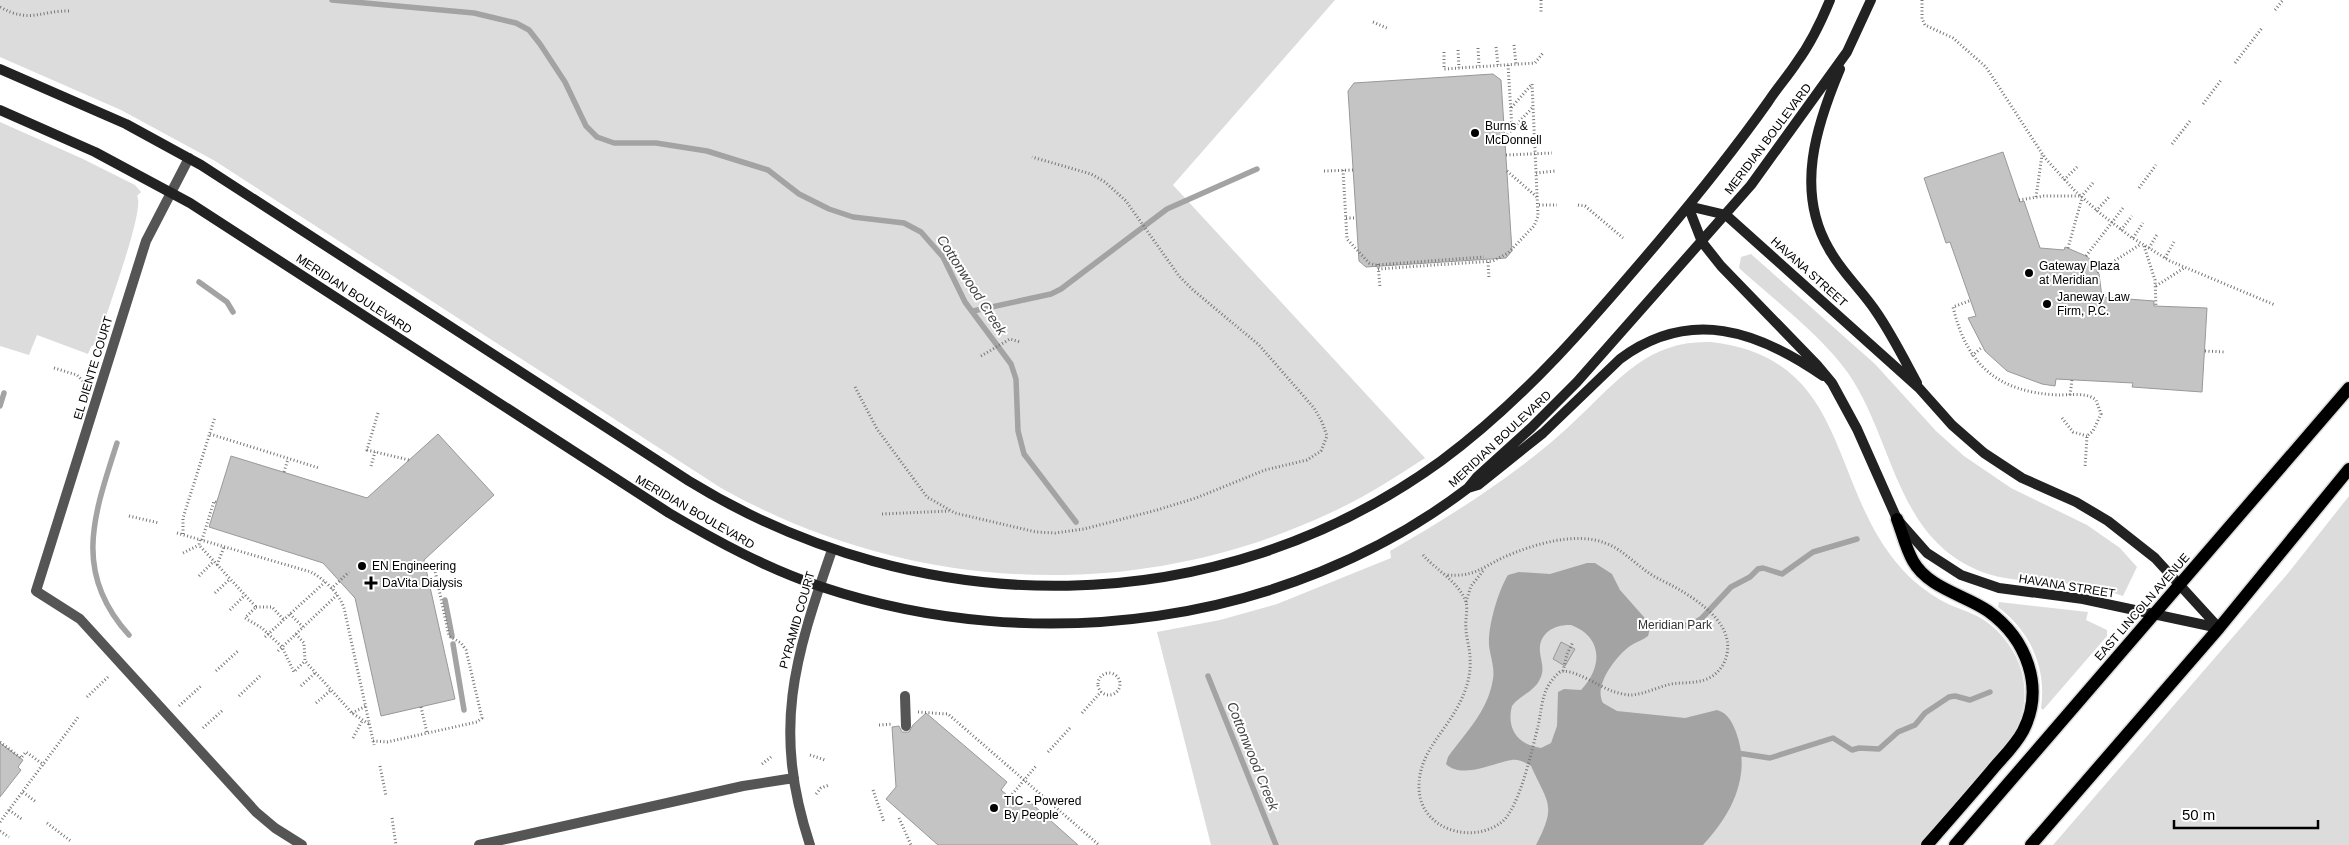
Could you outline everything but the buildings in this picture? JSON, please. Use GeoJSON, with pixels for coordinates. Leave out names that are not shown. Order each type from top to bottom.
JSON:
{"type":"FeatureCollection","features":[{"type":"Feature","properties":{"kind":"main road","name":"MERIDIAN BOULEVARD"},"geometry":{"type":"LineString","coordinates":[[0,69],[109,116],[189,158],[709,493],[773,527],[832,550],[896,568],[961,581],[993,585],[1056,587],[1126,583],[1178,574],[1228,562],[1303,537],[1366,507],[1441,461],[1486,425],[1547,367],[1688,206],[1743,137],[1798,61],[1830,0]]}},
{"type":"Feature","properties":{"kind":"main road","name":"MERIDIAN BOULEVARD"},"geometry":{"type":"LineString","coordinates":[[0,110],[82,145],[171,191],[669,514],[746,556],[819,586],[902,609],[982,621],[1064,624],[1156,617],[1253,595],[1330,566],[1405,529],[1468,488],[1477,477],[1578,382],[1726,215],[1776,154],[1847,52],[1871,0]]}},
{"type":"Feature","properties":{"kind":"main road"},"geometry":{"type":"LineString","coordinates":[[1847,52],[1821,118],[1813,149],[1811,184],[1816,214],[1828,248],[1840,267],[1877,313],[1919,388]]}},
{"type":"Feature","properties":{"kind":"main road","name":"HAVANA STREET"},"geometry":{"type":"LineString","coordinates":[[1688,206],[1726,215],[1919,388],[1952,425],[1984,453],[2022,478],[2076,502],[2108,520],[2155,558],[2219,628]]}},
{"type":"Feature","properties":{"kind":"main road","name":"HAVANA STREET"},"geometry":{"type":"LineString","coordinates":[[1688,206],[1702,242],[1728,274],[1807,354],[1832,383],[1857,429],[1897,519],[1927,553],[1977,582],[2013,591],[2084,600],[2219,628]]}},
{"type":"Feature","properties":{"kind":"main road"},"geometry":{"type":"LineString","coordinates":[[1468,488],[1478,485],[1544,434],[1620,359],[1639,347],[1665,336],[1705,329],[1748,335],[1788,353],[1832,383]]}},
{"type":"Feature","properties":{"kind":"main road","name":"EAST LINCOLN AVENUE"},"geometry":{"type":"LineString","coordinates":[[1955,845],[2349,388]]}},
{"type":"Feature","properties":{"kind":"main road"},"geometry":{"type":"LineString","coordinates":[[2031,845],[2219,628],[2349,469]]}},
{"type":"Feature","properties":{"kind":"main road"},"geometry":{"type":"LineString","coordinates":[[1897,519],[1913,562],[1918,568],[1944,588],[1987,611],[2007,627],[2025,655],[2032,679],[2032,705],[2020,735],[1927,845]]}},
{"type":"Feature","properties":{"kind":"street","name":"EL DIENTE COURT"},"geometry":{"type":"LineString","coordinates":[[189,158],[146,240],[36,591],[80,619],[256,812],[275,828],[302,845]]}},
{"type":"Feature","properties":{"kind":"street","name":"PYRAMID COURT"},"geometry":{"type":"LineString","coordinates":[[810,845],[800,812],[789,738],[792,686],[800,647],[832,550]]}},
{"type":"Feature","properties":{"kind":"street"},"geometry":{"type":"LineString","coordinates":[[905,696],[906,726]]}},
{"type":"Feature","properties":{"kind":"street"},"geometry":{"type":"LineString","coordinates":[[479,845],[734,788],[794,778]]}},
{"type":"Feature","properties":{"kind":"path"},"geometry":{"type":"LineString","coordinates":[[1540,0],[1541,13]]}},
{"type":"Feature","properties":{"kind":"path"},"geometry":{"type":"LineString","coordinates":[[1922,0],[1922,19],[1925,25],[1953,38],[1986,67],[2042,154],[2064,180],[2096,211],[2143,245],[2184,268],[2245,291],[2275,305]]}},
{"type":"Feature","properties":{"kind":"path"},"geometry":{"type":"LineString","coordinates":[[2276,10],[2283,0]]}},
{"type":"Feature","properties":{"kind":"path"},"geometry":{"type":"LineString","coordinates":[[0,8],[25,17],[54,11],[71,11]]}},
{"type":"Feature","properties":{"kind":"path"},"geometry":{"type":"LineString","coordinates":[[1373,22],[1387,28]]}},
{"type":"Feature","properties":{"kind":"path"},"geometry":{"type":"LineString","coordinates":[[2235,63],[2262,28]]}},
{"type":"Feature","properties":{"kind":"path"},"geometry":{"type":"LineString","coordinates":[[1514,45],[1516,64]]}},
{"type":"Feature","properties":{"kind":"path"},"geometry":{"type":"LineString","coordinates":[[1496,47],[1498,65]]}},
{"type":"Feature","properties":{"kind":"path"},"geometry":{"type":"LineString","coordinates":[[1478,48],[1479,66]]}},
{"type":"Feature","properties":{"kind":"path"},"geometry":{"type":"LineString","coordinates":[[1458,50],[1459,68]]}},
{"type":"Feature","properties":{"kind":"path"},"geometry":{"type":"LineString","coordinates":[[1444,52],[1444,69],[1535,63],[1543,52]]}},
{"type":"Feature","properties":{"kind":"path"},"geometry":{"type":"LineString","coordinates":[[1508,65],[1512,129]]}},
{"type":"Feature","properties":{"kind":"path"},"geometry":{"type":"LineString","coordinates":[[2203,104],[2222,79]]}},
{"type":"Feature","properties":{"kind":"path"},"geometry":{"type":"LineString","coordinates":[[1343,170],[1348,242],[1369,263],[1378,267],[1488,262],[1506,256],[1536,223],[1539,205],[1534,154],[1532,84],[1511,108]]}},
{"type":"Feature","properties":{"kind":"path"},"geometry":{"type":"LineString","coordinates":[[1504,138],[1533,107]]}},
{"type":"Feature","properties":{"kind":"path"},"geometry":{"type":"LineString","coordinates":[[2172,144],[2190,121]]}},
{"type":"Feature","properties":{"kind":"path"},"geometry":{"type":"LineString","coordinates":[[1506,155],[1552,153]]}},
{"type":"Feature","properties":{"kind":"path"},"geometry":{"type":"LineString","coordinates":[[2036,197],[2042,154]]}},
{"type":"Feature","properties":{"kind":"path"},"geometry":{"type":"LineString","coordinates":[[882,514],[949,511],[1036,532],[1055,533],[1084,529],[1170,507],[1265,470],[1307,460],[1321,451],[1326,440],[1322,422],[1311,404],[1259,345],[1179,276],[1131,207],[1120,195],[1091,174],[1032,158]]}},
{"type":"Feature","properties":{"kind":"path"},"geometry":{"type":"LineString","coordinates":[[2138,188],[2156,165]]}},
{"type":"Feature","properties":{"kind":"path"},"geometry":{"type":"LineString","coordinates":[[2064,180],[2077,167]]}},
{"type":"Feature","properties":{"kind":"path"},"geometry":{"type":"LineString","coordinates":[[1324,171],[1353,170]]}},
{"type":"Feature","properties":{"kind":"path"},"geometry":{"type":"LineString","coordinates":[[1507,171],[1538,198]]}},
{"type":"Feature","properties":{"kind":"path"},"geometry":{"type":"LineString","coordinates":[[1536,173],[1555,171]]}},
{"type":"Feature","properties":{"kind":"path"},"geometry":{"type":"LineString","coordinates":[[2068,248],[2081,197],[2094,184]]}},
{"type":"Feature","properties":{"kind":"path"},"geometry":{"type":"LineString","coordinates":[[2019,200],[2036,197],[2081,197]]}},
{"type":"Feature","properties":{"kind":"path"},"geometry":{"type":"LineString","coordinates":[[2096,211],[2109,197]]}},
{"type":"Feature","properties":{"kind":"path"},"geometry":{"type":"LineString","coordinates":[[1539,205],[1557,205]]}},
{"type":"Feature","properties":{"kind":"path"},"geometry":{"type":"LineString","coordinates":[[1578,205],[1585,206],[1623,238]]}},
{"type":"Feature","properties":{"kind":"path"},"geometry":{"type":"LineString","coordinates":[[2086,256],[2123,208]]}},
{"type":"Feature","properties":{"kind":"path"},"geometry":{"type":"LineString","coordinates":[[2122,230],[2132,216]]}},
{"type":"Feature","properties":{"kind":"path"},"geometry":{"type":"LineString","coordinates":[[1346,218],[1356,218]]}},
{"type":"Feature","properties":{"kind":"path"},"geometry":{"type":"LineString","coordinates":[[2133,238],[2143,223]]}},
{"type":"Feature","properties":{"kind":"path"},"geometry":{"type":"LineString","coordinates":[[2149,248],[2158,233]]}},
{"type":"Feature","properties":{"kind":"path"},"geometry":{"type":"LineString","coordinates":[[2165,258],[2174,242]]}},
{"type":"Feature","properties":{"kind":"path"},"geometry":{"type":"LineString","coordinates":[[2098,272],[2143,245]]}},
{"type":"Feature","properties":{"kind":"path"},"geometry":{"type":"LineString","coordinates":[[2143,245],[2156,286],[2156,306]]}},
{"type":"Feature","properties":{"kind":"path"},"geometry":{"type":"LineString","coordinates":[[1378,267],[1484,257]]}},
{"type":"Feature","properties":{"kind":"path"},"geometry":{"type":"LineString","coordinates":[[1488,262],[1489,279]]}},
{"type":"Feature","properties":{"kind":"path"},"geometry":{"type":"LineString","coordinates":[[1378,267],[1380,287]]}},
{"type":"Feature","properties":{"kind":"path"},"geometry":{"type":"LineString","coordinates":[[2156,286],[2184,268]]}},
{"type":"Feature","properties":{"kind":"path"},"geometry":{"type":"LineString","coordinates":[[1970,301],[1953,307],[1959,331],[1972,356],[1986,370],[2016,387],[2046,394],[2093,397],[2100,407],[2101,414],[2093,431],[2087,436],[2085,468]]}},
{"type":"Feature","properties":{"kind":"path"},"geometry":{"type":"LineString","coordinates":[[983,355],[1010,339],[1020,342]]}},
{"type":"Feature","properties":{"kind":"path"},"geometry":{"type":"LineString","coordinates":[[1972,356],[1982,347]]}},
{"type":"Feature","properties":{"kind":"path"},"geometry":{"type":"LineString","coordinates":[[2205,351],[2225,352]]}},
{"type":"Feature","properties":{"kind":"path"},"geometry":{"type":"LineString","coordinates":[[54,368],[77,375],[84,382]]}},
{"type":"Feature","properties":{"kind":"path"},"geometry":{"type":"LineString","coordinates":[[2070,395],[2072,380]]}},
{"type":"Feature","properties":{"kind":"path"},"geometry":{"type":"LineString","coordinates":[[855,387],[871,419],[920,488],[932,500],[949,511]]}},
{"type":"Feature","properties":{"kind":"path"},"geometry":{"type":"LineString","coordinates":[[378,413],[367,450],[409,460]]}},
{"type":"Feature","properties":{"kind":"path"},"geometry":{"type":"LineString","coordinates":[[183,534],[183,518],[215,417]]}},
{"type":"Feature","properties":{"kind":"path"},"geometry":{"type":"LineString","coordinates":[[2062,418],[2073,432],[2087,436]]}},
{"type":"Feature","properties":{"kind":"path"},"geometry":{"type":"LineString","coordinates":[[210,434],[319,468]]}},
{"type":"Feature","properties":{"kind":"path"},"geometry":{"type":"LineString","coordinates":[[371,466],[375,452]]}},
{"type":"Feature","properties":{"kind":"path"},"geometry":{"type":"LineString","coordinates":[[284,472],[288,458]]}},
{"type":"Feature","properties":{"kind":"path"},"geometry":{"type":"LineString","coordinates":[[183,553],[199,545],[214,501],[216,502]]}},
{"type":"Feature","properties":{"kind":"path"},"geometry":{"type":"LineString","coordinates":[[129,516],[159,524]]}},
{"type":"Feature","properties":{"kind":"path"},"geometry":{"type":"LineString","coordinates":[[177,533],[310,572],[325,582],[337,595],[344,608],[373,743],[387,742],[477,722],[482,718],[466,650],[461,643],[449,636],[434,566],[426,568]]}},
{"type":"Feature","properties":{"kind":"path"},"geometry":{"type":"LineString","coordinates":[[1446,575],[1469,574],[1483,570],[1501,559],[1529,548],[1570,539],[1594,539],[1612,546],[1641,568],[1682,591],[1717,620],[1726,636],[1728,650],[1721,667],[1711,677],[1632,694],[1606,689],[1563,671]]}},
{"type":"Feature","properties":{"kind":"path"},"geometry":{"type":"LineString","coordinates":[[199,545],[256,607]]}},
{"type":"Feature","properties":{"kind":"path"},"geometry":{"type":"LineString","coordinates":[[217,565],[224,547]]}},
{"type":"Feature","properties":{"kind":"path"},"geometry":{"type":"LineString","coordinates":[[1423,555],[1446,575],[1466,603]]}},
{"type":"Feature","properties":{"kind":"path"},"geometry":{"type":"LineString","coordinates":[[198,576],[214,561]]}},
{"type":"Feature","properties":{"kind":"path"},"geometry":{"type":"LineString","coordinates":[[1483,570],[1471,586],[1466,603],[1466,631],[1471,663],[1468,678],[1456,710],[1426,755],[1419,787],[1423,804],[1431,819],[1451,832],[1469,835],[1486,832],[1502,823],[1509,814],[1526,767],[1534,741],[1543,693],[1553,678],[1563,671],[1567,654],[1573,642]]}},
{"type":"Feature","properties":{"kind":"path"},"geometry":{"type":"LineString","coordinates":[[331,589],[349,572]]}},
{"type":"Feature","properties":{"kind":"path"},"geometry":{"type":"LineString","coordinates":[[215,593],[230,579]]}},
{"type":"Feature","properties":{"kind":"path"},"geometry":{"type":"LineString","coordinates":[[265,637],[325,582]]}},
{"type":"Feature","properties":{"kind":"path"},"geometry":{"type":"LineString","coordinates":[[230,610],[245,595]]}},
{"type":"Feature","properties":{"kind":"path"},"geometry":{"type":"LineString","coordinates":[[278,651],[337,595]]}},
{"type":"Feature","properties":{"kind":"path"},"geometry":{"type":"LineString","coordinates":[[284,620],[272,607],[256,607],[245,618],[269,633],[282,647],[288,655],[294,672],[305,661]]}},
{"type":"Feature","properties":{"kind":"path"},"geometry":{"type":"LineString","coordinates":[[290,614],[303,628]]}},
{"type":"Feature","properties":{"kind":"path"},"geometry":{"type":"LineString","coordinates":[[296,634],[304,643],[305,661],[352,713],[362,721],[370,724]]}},
{"type":"Feature","properties":{"kind":"path"},"geometry":{"type":"LineString","coordinates":[[216,672],[240,650]]}},
{"type":"Feature","properties":{"kind":"path"},"geometry":{"type":"LineString","coordinates":[[301,686],[315,673]]}},
{"type":"Feature","properties":{"kind":"path"},"geometry":{"type":"LineString","coordinates":[[1108,673],[1115,675],[1120,681],[1117,691],[1107,695],[1101,692],[1097,685],[1102,675],[1108,673]]}},
{"type":"Feature","properties":{"kind":"path"},"geometry":{"type":"LineString","coordinates":[[238,696],[261,675]]}},
{"type":"Feature","properties":{"kind":"path"},"geometry":{"type":"LineString","coordinates":[[87,697],[109,676]]}},
{"type":"Feature","properties":{"kind":"path"},"geometry":{"type":"LineString","coordinates":[[179,706],[201,686]]}},
{"type":"Feature","properties":{"kind":"path"},"geometry":{"type":"LineString","coordinates":[[316,703],[331,690]]}},
{"type":"Feature","properties":{"kind":"path"},"geometry":{"type":"LineString","coordinates":[[1082,713],[1101,692]]}},
{"type":"Feature","properties":{"kind":"path"},"geometry":{"type":"LineString","coordinates":[[352,713],[366,706]]}},
{"type":"Feature","properties":{"kind":"path"},"geometry":{"type":"LineString","coordinates":[[421,707],[427,733]]}},
{"type":"Feature","properties":{"kind":"path"},"geometry":{"type":"LineString","coordinates":[[203,728],[223,710]]}},
{"type":"Feature","properties":{"kind":"path"},"geometry":{"type":"LineString","coordinates":[[913,711],[948,714],[1099,845]]}},
{"type":"Feature","properties":{"kind":"path"},"geometry":{"type":"LineString","coordinates":[[0,822],[79,716]]}},
{"type":"Feature","properties":{"kind":"path"},"geometry":{"type":"LineString","coordinates":[[353,738],[362,721]]}},
{"type":"Feature","properties":{"kind":"path"},"geometry":{"type":"LineString","coordinates":[[1048,752],[1070,728]]}},
{"type":"Feature","properties":{"kind":"path"},"geometry":{"type":"LineString","coordinates":[[0,742],[21,758],[26,752],[44,765]]}},
{"type":"Feature","properties":{"kind":"path"},"geometry":{"type":"LineString","coordinates":[[810,755],[825,760]]}},
{"type":"Feature","properties":{"kind":"path"},"geometry":{"type":"LineString","coordinates":[[762,764],[771,757]]}},
{"type":"Feature","properties":{"kind":"path"},"geometry":{"type":"LineString","coordinates":[[380,766],[386,796]]}},
{"type":"Feature","properties":{"kind":"path"},"geometry":{"type":"LineString","coordinates":[[1010,797],[1036,766]]}},
{"type":"Feature","properties":{"kind":"path"},"geometry":{"type":"LineString","coordinates":[[816,794],[821,788],[829,785]]}},
{"type":"Feature","properties":{"kind":"path"},"geometry":{"type":"LineString","coordinates":[[873,790],[884,822]]}},
{"type":"Feature","properties":{"kind":"path"},"geometry":{"type":"LineString","coordinates":[[23,792],[36,802]]}},
{"type":"Feature","properties":{"kind":"path"},"geometry":{"type":"LineString","coordinates":[[8,810],[23,820]]}},
{"type":"Feature","properties":{"kind":"path"},"geometry":{"type":"LineString","coordinates":[[392,818],[396,845]]}},
{"type":"Feature","properties":{"kind":"path"},"geometry":{"type":"LineString","coordinates":[[899,818],[911,845]]}},
{"type":"Feature","properties":{"kind":"path"},"geometry":{"type":"LineString","coordinates":[[46,823],[72,842]]}},
{"type":"Feature","properties":{"kind":"path"},"geometry":{"type":"LineString","coordinates":[[0,830],[9,837]]}},
{"type":"Feature","properties":{"kind":"green space"},"geometry":{"type":"Polygon","coordinates":[[[0,0],[1335,0],[1173,185],[1425,458],[1367,494],[1330,513],[1255,543],[1179,563],[1101,573],[1023,574],[945,566],[868,549],[793,523],[721,488],[215,161],[121,110],[0,57],[0,0]]]}},
{"type":"Feature","properties":{"kind":"green space"},"geometry":{"type":"Polygon","coordinates":[[[0,122],[83,159],[135,185],[141,192],[137,196],[136,221],[99,340],[91,347],[88,354],[37,335],[29,355],[0,346],[0,122]]]}},
{"type":"Feature","properties":{"kind":"green space"},"geometry":{"type":"Polygon","coordinates":[[[1751,254],[1875,364],[1936,431],[1964,456],[2011,488],[2087,525],[2120,548],[2137,567],[2123,596],[2085,586],[2026,581],[1987,574],[1948,553],[1928,532],[1912,508],[1898,482],[1876,426],[1848,373],[1811,332],[1739,268],[1741,257],[1751,254]]]}},
{"type":"Feature","properties":{"kind":"green space","name":"Meridian Park"},"geometry":{"type":"Polygon","coordinates":[[[1711,342],[1756,353],[1789,372],[1813,399],[1831,430],[1860,500],[1877,535],[1901,568],[1915,582],[1936,598],[1986,621],[2002,636],[2015,654],[2024,685],[2024,704],[2016,729],[2003,749],[1921,845],[1211,845],[1157,632],[1220,620],[1277,604],[1391,558],[1390,551],[1473,500],[1536,455],[1638,364],[1654,354],[1671,347],[1690,343],[1711,342]]]}},
{"type":"Feature","properties":{"kind":"green space"},"geometry":{"type":"Polygon","coordinates":[[[2349,496],[2349,845],[2053,845],[2289,572],[2349,496]]]}},
{"type":"Feature","properties":{"kind":"green space"},"geometry":{"type":"Polygon","coordinates":[[[1999,602],[2088,612],[2086,620],[2107,630],[2107,636],[2043,710],[2041,708],[2041,679],[2034,652],[2019,627],[1998,607],[1999,602]]]}},
{"type":"Feature","properties":{"kind":"shaded area"},"geometry":{"type":"Polygon","coordinates":[[[1587,563],[1595,563],[1612,574],[1620,590],[1651,625],[1648,636],[1624,651],[1603,680],[1601,696],[1603,703],[1617,711],[1685,718],[1717,710],[1724,713],[1731,721],[1740,748],[1742,763],[1740,778],[1736,793],[1723,820],[1703,845],[1536,845],[1546,821],[1548,804],[1531,766],[1512,760],[1479,769],[1461,770],[1453,769],[1446,764],[1448,757],[1481,711],[1490,691],[1493,679],[1493,666],[1489,645],[1490,628],[1497,599],[1504,582],[1508,575],[1519,572],[1550,574],[1587,563]],[[1571,625],[1559,626],[1549,631],[1542,640],[1540,645],[1542,669],[1540,679],[1534,687],[1512,706],[1512,729],[1526,743],[1541,748],[1551,743],[1557,726],[1558,692],[1564,689],[1581,690],[1593,672],[1596,662],[1594,645],[1582,630],[1571,625]]]}},
{"type":"Feature","properties":{"kind":"waterway","name":"Cottonwood Creek"},"geometry":{"type":"LineString","coordinates":[[332,0],[474,13],[516,23],[529,30],[540,44],[565,82],[586,126],[597,137],[614,143],[656,143],[707,151],[768,170],[799,194],[829,209],[853,217],[904,223],[921,232],[943,257],[965,302],[1011,364],[1016,379],[1018,431],[1024,454],[1076,522]]}},
{"type":"Feature","properties":{"kind":"waterway"},"geometry":{"type":"LineString","coordinates":[[973,311],[1051,294],[1061,289],[1167,209],[1257,169]]}},
{"type":"Feature","properties":{"kind":"waterway"},"geometry":{"type":"LineString","coordinates":[[199,282],[227,302],[233,312]]}},
{"type":"Feature","properties":{"kind":"waterway"},"geometry":{"type":"LineString","coordinates":[[0,406],[4,393]]}},
{"type":"Feature","properties":{"kind":"waterway"},"geometry":{"type":"LineString","coordinates":[[117,443],[101,495],[96,519],[93,542],[94,566],[100,589],[111,612],[129,635]]}},
{"type":"Feature","properties":{"kind":"waterway"},"geometry":{"type":"LineString","coordinates":[[1646,628],[1677,627],[1693,624],[1702,618],[1731,587],[1750,577],[1758,569],[1763,568],[1782,574],[1813,552],[1857,539]]}},
{"type":"Feature","properties":{"kind":"waterway"},"geometry":{"type":"LineString","coordinates":[[445,600],[452,636]]}},
{"type":"Feature","properties":{"kind":"waterway"},"geometry":{"type":"LineString","coordinates":[[453,644],[464,710]]}},
{"type":"Feature","properties":{"kind":"waterway","name":"Cottonwood Creek"},"geometry":{"type":"LineString","coordinates":[[1208,676],[1276,845]]}},
{"type":"Feature","properties":{"kind":"waterway"},"geometry":{"type":"LineString","coordinates":[[1737,753],[1770,758],[1833,738],[1852,750],[1859,748],[1879,749],[1898,732],[1915,725],[1925,713],[1949,697],[1955,696],[1970,700],[1990,692]]}},
{"type":"Feature","properties":{"kind":"place","name":"Burns & McDonnell"},"geometry":{"type":"Point","coordinates":[1475,133]}},
{"type":"Feature","properties":{"kind":"place","name":"Gateway Plaza at Meridian"},"geometry":{"type":"Point","coordinates":[2029,273]}},
{"type":"Feature","properties":{"kind":"place","name":"Janeway Law Firm, P.C."},"geometry":{"type":"Point","coordinates":[2047,304]}},
{"type":"Feature","properties":{"kind":"place","name":"EN Engineering"},"geometry":{"type":"Point","coordinates":[362,566]}},
{"type":"Feature","properties":{"kind":"place","name":"DaVita Dialysis"},"geometry":{"type":"Point","coordinates":[371,583]}},
{"type":"Feature","properties":{"kind":"place","name":"TIC - Powered By People"},"geometry":{"type":"Point","coordinates":[994,808]}}]}
